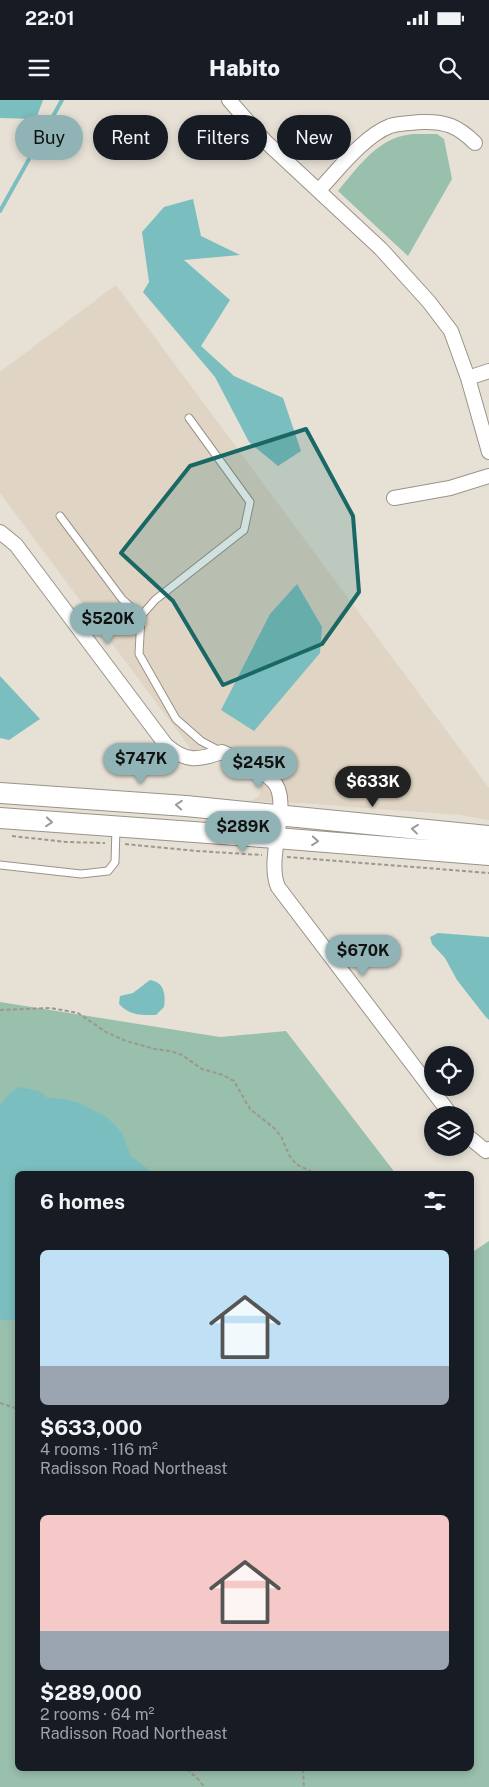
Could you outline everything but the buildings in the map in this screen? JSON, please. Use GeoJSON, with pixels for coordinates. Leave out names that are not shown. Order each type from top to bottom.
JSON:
{"type":"FeatureCollection","features":[{"type":"Feature","properties":{"kind":"main road"},"geometry":{"type":"LineString","coordinates":[[0,792],[186,806],[489,836]]}},
{"type":"Feature","properties":{"kind":"main road"},"geometry":{"type":"LineString","coordinates":[[0,818],[115,838],[276,838],[489,855]]}},
{"type":"Feature","properties":{"kind":"street"},"geometry":{"type":"LineString","coordinates":[[229,100],[264,141],[381,249],[429,302],[451,331],[468,378],[489,452]]}},
{"type":"Feature","properties":{"kind":"street"},"geometry":{"type":"LineString","coordinates":[[319,190],[370,138],[390,126],[427,122],[447,123],[465,133],[475,143]]}},
{"type":"Feature","properties":{"kind":"street"},"geometry":{"type":"LineString","coordinates":[[468,378],[489,371]]}},
{"type":"Feature","properties":{"kind":"street"},"geometry":{"type":"LineString","coordinates":[[394,498],[450,488],[489,476]]}},
{"type":"Feature","properties":{"kind":"street"},"geometry":{"type":"LineString","coordinates":[[0,532],[16,545],[166,746],[176,754],[186,758],[201,759],[222,752],[260,771],[278,787],[280,794],[279,816],[274,867],[278,887],[443,1106]]}},
{"type":"Feature","properties":{"kind":"street"},"geometry":{"type":"LineString","coordinates":[[474,1141],[486,1151],[489,1148]]}},
{"type":"Feature","properties":{"kind":"lane"},"geometry":{"type":"LineString","coordinates":[[189,418],[250,502],[244,530],[155,600],[141,616],[140,654],[176,720],[201,741],[222,752]]}},
{"type":"Feature","properties":{"kind":"lane"},"geometry":{"type":"LineString","coordinates":[[60,516],[122,599],[141,616]]}},
{"type":"Feature","properties":{"kind":"lane"},"geometry":{"type":"LineString","coordinates":[[0,865],[80,874],[108,871],[115,862],[115,838]]}},
{"type":"Feature","properties":{"kind":"path"},"geometry":{"type":"LineString","coordinates":[[10,836],[66,842],[115,838],[197,851],[258,854]]}},
{"type":"Feature","properties":{"kind":"path"},"geometry":{"type":"LineString","coordinates":[[290,857],[489,873]]}},
{"type":"Feature","properties":{"kind":"path"},"geometry":{"type":"LineString","coordinates":[[0,1010],[51,1008],[78,1013],[106,1032],[126,1041],[182,1055],[202,1069],[223,1075],[234,1081],[250,1109],[281,1136],[289,1155],[296,1164],[310,1171]]}},
{"type":"Feature","properties":{"kind":"path"},"geometry":{"type":"LineString","coordinates":[[0,1403],[15,1408]]}},
{"type":"Feature","properties":{"kind":"path"},"geometry":{"type":"LineString","coordinates":[[189,1771],[204,1787]]}},
{"type":"Feature","properties":{"kind":"path"},"geometry":{"type":"LineString","coordinates":[[303,1771],[304,1787]]}},
{"type":"Feature","properties":{"kind":"highlighted area"},"geometry":{"type":"Polygon","coordinates":[[[306,429],[353,516],[359,592],[322,644],[223,685],[173,601],[121,553],[190,466],[306,429]]]}},
{"type":"Feature","properties":{"kind":"shaded area"},"geometry":{"type":"Polygon","coordinates":[[[116,285],[489,788],[489,820],[460,815],[301,803],[246,801],[253,800],[259,796],[261,788],[258,780],[202,748],[200,752],[193,752],[0,493],[0,372],[116,285]]]}},
{"type":"Feature","properties":{"kind":"green space"},"geometry":{"type":"Polygon","coordinates":[[[413,134],[437,134],[444,139],[452,179],[408,256],[338,191],[362,162],[377,149],[395,138],[413,134]]]}},
{"type":"Feature","properties":{"kind":"green space"},"geometry":{"type":"Polygon","coordinates":[[[0,1002],[220,1037],[286,1031],[394,1171],[15,1171],[15,1771],[474,1771],[474,1251],[489,1241],[489,1787],[0,1787],[0,1002]]]}},
{"type":"Feature","properties":{"kind":"water"},"geometry":{"type":"Polygon","coordinates":[[[0,100],[43,100],[37,115],[15,115],[15,118],[0,118],[0,100]]]}},
{"type":"Feature","properties":{"kind":"water"},"geometry":{"type":"Polygon","coordinates":[[[193,199],[201,236],[240,255],[184,260],[230,300],[201,346],[234,376],[283,398],[301,451],[278,466],[249,442],[215,377],[143,292],[149,282],[142,232],[164,207],[193,199]]]}},
{"type":"Feature","properties":{"kind":"water"},"geometry":{"type":"Polygon","coordinates":[[[297,584],[322,627],[320,653],[254,731],[221,710],[270,614],[297,584]]]}},
{"type":"Feature","properties":{"kind":"water"},"geometry":{"type":"Polygon","coordinates":[[[0,676],[40,719],[9,740],[0,738],[0,676]]]}},
{"type":"Feature","properties":{"kind":"water"},"geometry":{"type":"Polygon","coordinates":[[[438,933],[489,937],[489,1020],[457,980],[445,958],[432,944],[430,937],[438,933]]]}},
{"type":"Feature","properties":{"kind":"water"},"geometry":{"type":"Polygon","coordinates":[[[150,980],[155,981],[161,986],[165,998],[164,1007],[156,1015],[132,1013],[119,1004],[120,996],[133,993],[150,980]]]}},
{"type":"Feature","properties":{"kind":"water"},"geometry":{"type":"Polygon","coordinates":[[[18,1087],[39,1091],[48,1098],[64,1099],[79,1103],[105,1116],[122,1133],[131,1156],[150,1171],[15,1171],[15,1319],[8,1321],[0,1319],[0,1105],[18,1087]]]}},
{"type":"Feature","properties":{"kind":"waterway"},"geometry":{"type":"LineString","coordinates":[[0,211],[62,100]]}}]}
